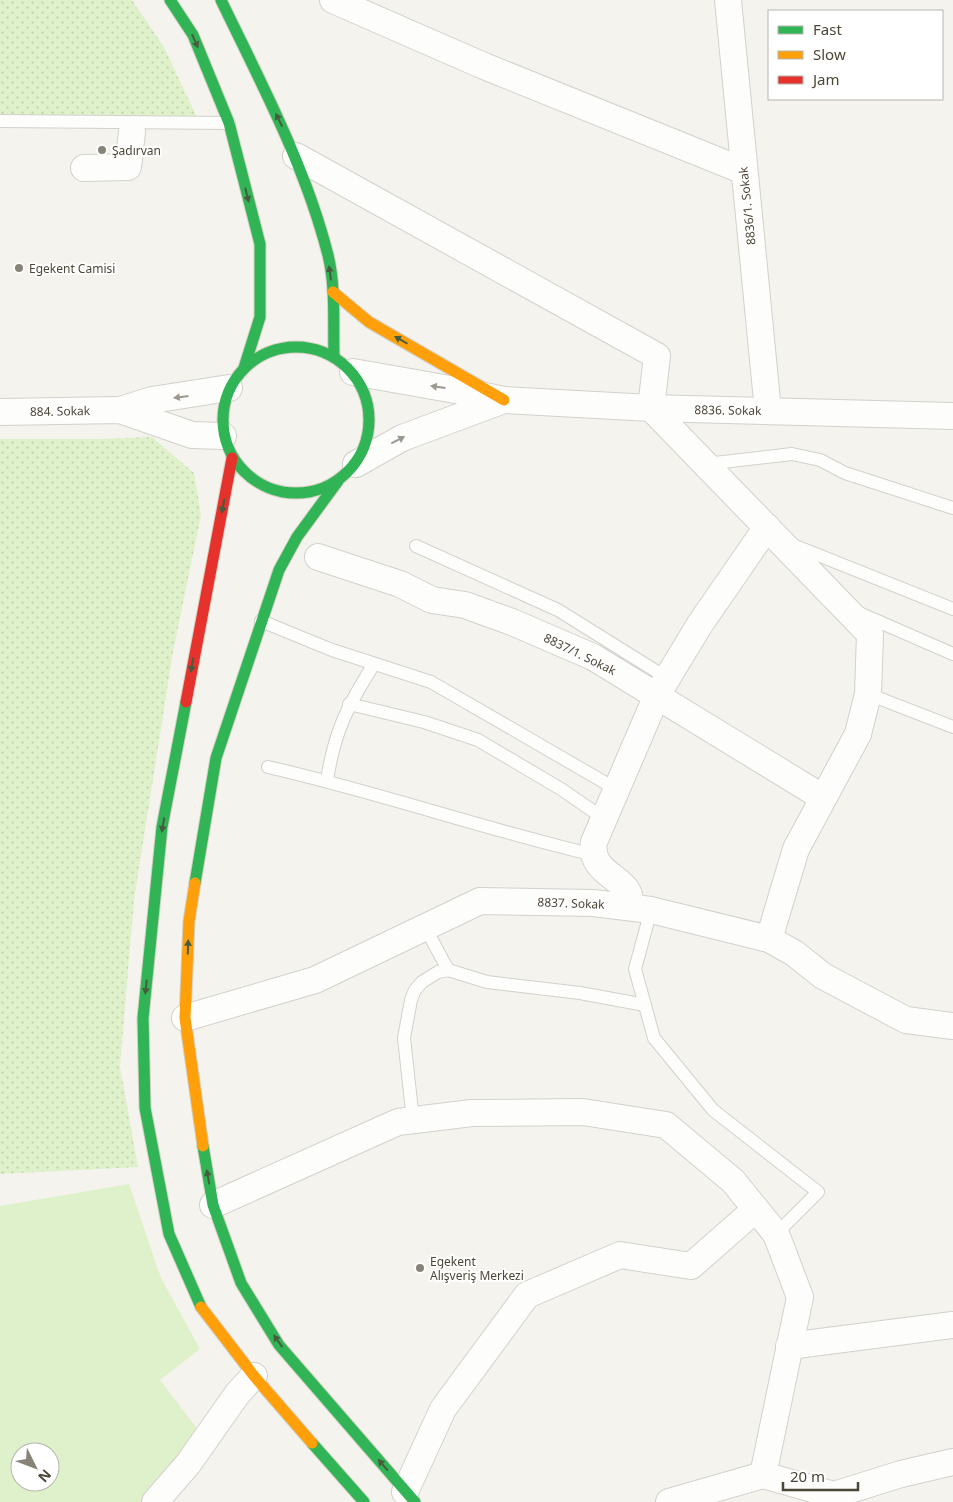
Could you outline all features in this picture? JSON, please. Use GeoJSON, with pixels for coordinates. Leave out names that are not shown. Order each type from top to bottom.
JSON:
{"type":"FeatureCollection","features":[{"type":"Feature","properties":{"kind":"street"},"geometry":{"type":"LineString","coordinates":[[170,0],[193,35],[229,123],[260,244],[260,316],[223,411],[228,447],[162,827],[147,1018],[145,1108],[168,1234],[197,1302],[254,1376],[364,1502]]}},
{"type":"Feature","properties":{"kind":"street"},"geometry":{"type":"LineString","coordinates":[[221,0],[296,156],[328,256],[343,364]]}},
{"type":"Feature","properties":{"kind":"street"},"geometry":{"type":"LineString","coordinates":[[334,0],[484,66],[744,171]]}},
{"type":"Feature","properties":{"kind":"street","name":"8836/1. Sokak"},"geometry":{"type":"LineString","coordinates":[[728,0],[768,411]]}},
{"type":"Feature","properties":{"kind":"street"},"geometry":{"type":"LineString","coordinates":[[84,168],[128,167],[132,132]]}},
{"type":"Feature","properties":{"kind":"street"},"geometry":{"type":"LineString","coordinates":[[296,156],[657,356],[651,408],[870,634],[868,694],[858,734],[822,797],[796,849],[769,939]]}},
{"type":"Feature","properties":{"kind":"street"},"geometry":{"type":"LineString","coordinates":[[333,292],[369,322],[504,400]]}},
{"type":"Feature","properties":{"kind":"street"},"geometry":{"type":"LineString","coordinates":[[237,378],[264,354],[286,347],[311,348],[343,364],[365,394],[370,417],[367,442],[347,472],[297,537],[279,570],[216,758],[189,921],[181,1018],[213,1205],[241,1283],[279,1345],[410,1497],[443,1409],[527,1295],[620,1254],[690,1266],[756,1209]]}},
{"type":"Feature","properties":{"kind":"street","name":"8836. Sokak"},"geometry":{"type":"LineString","coordinates":[[343,364],[504,400],[651,408],[953,416]]}},
{"type":"Feature","properties":{"kind":"street","name":"884. Sokak"},"geometry":{"type":"LineString","coordinates":[[0,412],[120,410],[237,378]]}},
{"type":"Feature","properties":{"kind":"street"},"geometry":{"type":"LineString","coordinates":[[228,447],[248,477],[268,489],[292,494],[316,492],[402,438],[504,400]]}},
{"type":"Feature","properties":{"kind":"street","name":"884. Sokak"},"geometry":{"type":"LineString","coordinates":[[120,410],[228,447]]}},
{"type":"Feature","properties":{"kind":"street"},"geometry":{"type":"LineString","coordinates":[[640,908],[631,902],[628,890],[602,870],[594,855],[594,842],[662,686],[733,576],[772,533]]}},
{"type":"Feature","properties":{"kind":"street","name":"8837/1. Sokak"},"geometry":{"type":"LineString","coordinates":[[318,557],[400,584],[432,600],[465,605],[512,622],[662,686],[822,797]]}},
{"type":"Feature","properties":{"kind":"street","name":"8837. Sokak"},"geometry":{"type":"LineString","coordinates":[[181,1018],[315,980],[480,901],[593,902],[640,908],[769,939],[794,953],[823,976],[906,1020],[953,1026]]}},
{"type":"Feature","properties":{"kind":"street"},"geometry":{"type":"LineString","coordinates":[[213,1205],[398,1122],[472,1113],[583,1112],[666,1125],[733,1181],[776,1234],[800,1298],[762,1475]]}},
{"type":"Feature","properties":{"kind":"street"},"geometry":{"type":"LineString","coordinates":[[789,1346],[953,1325]]}},
{"type":"Feature","properties":{"kind":"street"},"geometry":{"type":"LineString","coordinates":[[155,1502],[188,1464],[238,1394],[254,1376]]}},
{"type":"Feature","properties":{"kind":"street"},"geometry":{"type":"LineString","coordinates":[[669,1502],[762,1475],[834,1495],[901,1474],[953,1462]]}},
{"type":"Feature","properties":{"kind":"lane"},"geometry":{"type":"LineString","coordinates":[[0,121],[229,123]]}},
{"type":"Feature","properties":{"kind":"lane"},"geometry":{"type":"LineString","coordinates":[[706,464],[792,454],[820,460],[845,473],[953,508]]}},
{"type":"Feature","properties":{"kind":"lane"},"geometry":{"type":"LineString","coordinates":[[772,533],[953,609]]}},
{"type":"Feature","properties":{"kind":"lane"},"geometry":{"type":"LineString","coordinates":[[416,546],[558,610],[662,686]]}},
{"type":"Feature","properties":{"kind":"lane"},"geometry":{"type":"LineString","coordinates":[[843,606],[953,654]]}},
{"type":"Feature","properties":{"kind":"lane"},"geometry":{"type":"LineString","coordinates":[[262,622],[374,664],[431,682],[616,789]]}},
{"type":"Feature","properties":{"kind":"lane"},"geometry":{"type":"LineString","coordinates":[[327,780],[331,752],[349,704],[374,664]]}},
{"type":"Feature","properties":{"kind":"lane"},"geometry":{"type":"LineString","coordinates":[[868,694],[953,728]]}},
{"type":"Feature","properties":{"kind":"lane"},"geometry":{"type":"LineString","coordinates":[[349,704],[424,722],[478,740],[561,789],[603,818]]}},
{"type":"Feature","properties":{"kind":"lane"},"geometry":{"type":"LineString","coordinates":[[268,767],[327,780],[525,838],[594,855]]}},
{"type":"Feature","properties":{"kind":"lane"},"geometry":{"type":"LineString","coordinates":[[640,908],[635,969],[654,1038],[713,1110],[818,1192],[776,1234]]}},
{"type":"Feature","properties":{"kind":"lane"},"geometry":{"type":"LineString","coordinates":[[425,927],[448,970]]}},
{"type":"Feature","properties":{"kind":"lane"},"geometry":{"type":"LineString","coordinates":[[413,1120],[404,1038],[411,1000],[422,982],[438,972],[448,970],[487,982],[580,993],[645,1005]]}},
{"type":"Feature","properties":{"kind":"green space"},"geometry":{"type":"Polygon","coordinates":[[[0,0],[132,0],[164,47],[200,124],[0,121],[0,0]]]}},
{"type":"Feature","properties":{"kind":"green space"},"geometry":{"type":"Polygon","coordinates":[[[152,437],[194,473],[201,515],[173,652],[134,900],[120,1067],[138,1167],[0,1174],[0,439],[152,437]]]}},
{"type":"Feature","properties":{"kind":"green space"},"geometry":{"type":"Polygon","coordinates":[[[129,1184],[161,1278],[200,1349],[160,1380],[199,1431],[140,1502],[0,1502],[0,1206],[129,1184]]]}},
{"type":"Feature","properties":{"kind":"traffic: fast"},"geometry":{"type":"LineString","coordinates":[[170,0],[193,35],[229,123],[260,244],[260,317],[244,368]]}},
{"type":"Feature","properties":{"kind":"traffic: fast"},"geometry":{"type":"LineString","coordinates":[[221,0],[295,157],[318,222],[331,267],[334,306],[334,357]]}},
{"type":"Feature","properties":{"kind":"traffic: fast"},"geometry":{"type":"LineString","coordinates":[[296,347],[324,352],[348,368],[364,392],[369,420],[364,448],[348,472],[324,488],[296,493],[268,488],[244,472],[228,448],[223,420],[228,392],[244,368],[268,352],[296,347]]}},
{"type":"Feature","properties":{"kind":"traffic: fast"},"geometry":{"type":"LineString","coordinates":[[195,883],[216,758],[279,570],[297,537],[338,481]]}},
{"type":"Feature","properties":{"kind":"traffic: fast"},"geometry":{"type":"LineString","coordinates":[[186,702],[162,827],[143,1018],[145,1108],[169,1234],[201,1307]]}},
{"type":"Feature","properties":{"kind":"traffic: fast"},"geometry":{"type":"LineString","coordinates":[[203,1146],[213,1205],[241,1283],[279,1345],[415,1502]]}},
{"type":"Feature","properties":{"kind":"traffic: fast"},"geometry":{"type":"LineString","coordinates":[[312,1443],[364,1502]]}},
{"type":"Feature","properties":{"kind":"traffic: slow"},"geometry":{"type":"LineString","coordinates":[[333,292],[369,322],[504,400]]}},
{"type":"Feature","properties":{"kind":"traffic: slow"},"geometry":{"type":"LineString","coordinates":[[195,883],[189,921],[185,1018],[203,1146]]}},
{"type":"Feature","properties":{"kind":"traffic: slow"},"geometry":{"type":"LineString","coordinates":[[201,1307],[254,1376],[312,1443]]}},
{"type":"Feature","properties":{"kind":"traffic: jam"},"geometry":{"type":"LineString","coordinates":[[186,702],[232,458]]}},
{"type":"Feature","properties":{"kind":"place","name":"Şadırvan"},"geometry":{"type":"Point","coordinates":[102,150]}},
{"type":"Feature","properties":{"kind":"place","name":"Egekent Camisi"},"geometry":{"type":"Point","coordinates":[19,268]}},
{"type":"Feature","properties":{"kind":"place","name":"Egekent Alışveriş Merkezi"},"geometry":{"type":"Point","coordinates":[420,1268]}}]}
